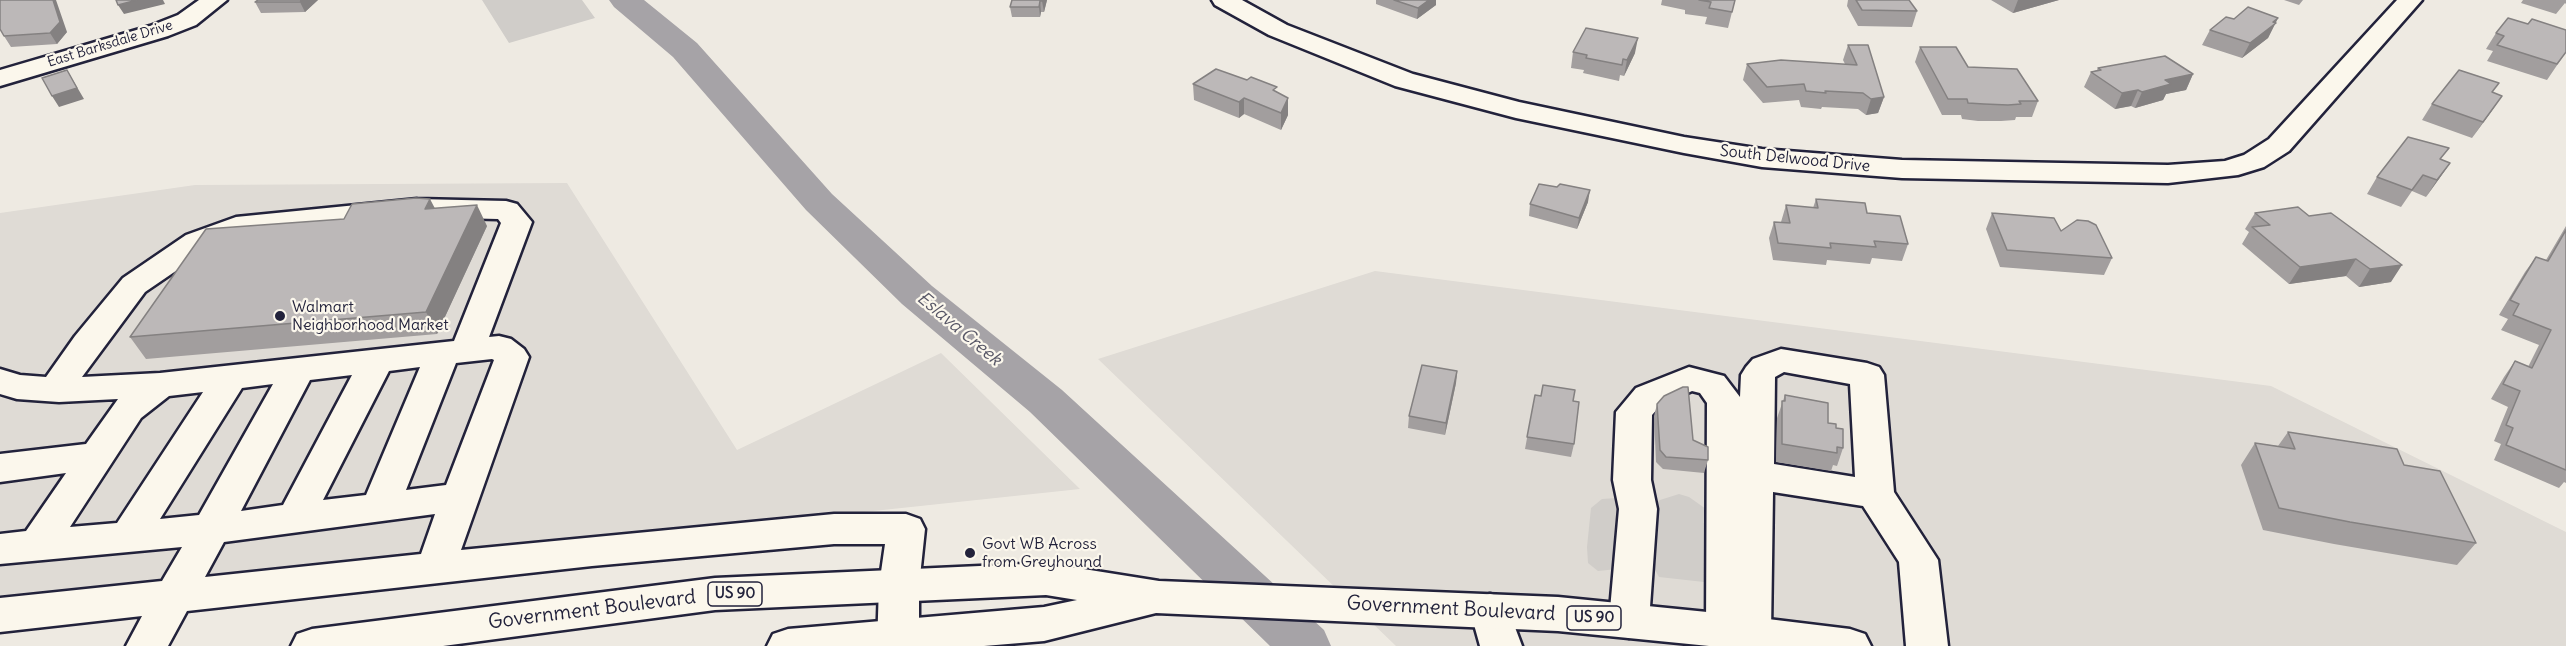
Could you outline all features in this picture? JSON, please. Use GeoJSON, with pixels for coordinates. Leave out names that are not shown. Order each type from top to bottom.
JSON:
{"type":"FeatureCollection","features":[{"type":"Feature","properties":{"kind":"street","name":"East Barksdale Drive"},"geometry":{"type":"LineString","coordinates":[[0,78],[159,31],[187,20],[215,0]]}},
{"type":"Feature","properties":{"kind":"street","name":"South Delwood Drive"},"geometry":{"type":"LineString","coordinates":[[1224,0],[1278,30],[1404,80],[1516,110],[1633,136],[1762,158],[1902,170],[2168,174],[2228,169],[2254,160],[2279,145],[2410,0]]}},
{"type":"Feature","properties":{"kind":"street"},"geometry":{"type":"LineString","coordinates":[[59,390],[61,381],[87,344],[134,285],[197,242],[236,226],[417,208],[506,210],[517,222],[380,507]]}},
{"type":"Feature","properties":{"kind":"street"},"geometry":{"type":"LineString","coordinates":[[0,381],[17,387],[59,390],[160,385],[499,348],[512,357],[436,567]]}},
{"type":"Feature","properties":{"kind":"street"},"geometry":{"type":"LineString","coordinates":[[296,518],[377,360]]}},
{"type":"Feature","properties":{"kind":"street"},"geometry":{"type":"LineString","coordinates":[[1739,632],[1753,475],[1758,375],[1765,367],[1781,360],[1867,375],[1875,494],[1918,560],[1927,646]]}},
{"type":"Feature","properties":{"kind":"street"},"geometry":{"type":"LineString","coordinates":[[147,646],[300,369]]}},
{"type":"Feature","properties":{"kind":"street"},"geometry":{"type":"LineString","coordinates":[[129,536],[231,377]]}},
{"type":"Feature","properties":{"kind":"street"},"geometry":{"type":"LineString","coordinates":[[1629,621],[1638,509],[1632,480],[1634,412],[1648,397],[1689,379],[1712,384],[1725,402],[1739,632]]}},
{"type":"Feature","properties":{"kind":"street"},"geometry":{"type":"LineString","coordinates":[[38,544],[129,409],[160,385]]}},
{"type":"Feature","properties":{"kind":"street"},"geometry":{"type":"LineString","coordinates":[[0,468],[98,456]]}},
{"type":"Feature","properties":{"kind":"street"},"geometry":{"type":"LineString","coordinates":[[1753,475],[1875,494]]}},
{"type":"Feature","properties":{"kind":"street"},"geometry":{"type":"LineString","coordinates":[[0,549],[211,529],[460,497]]}},
{"type":"Feature","properties":{"kind":"street"},"geometry":{"type":"LineString","coordinates":[[0,615],[436,567],[834,529],[906,529],[899,586],[898,641]]}},
{"type":"Feature","properties":{"kind":"street","name":"Government Boulevard"},"geometry":{"type":"LineString","coordinates":[[312,646],[715,594],[1046,579],[1159,597],[1337,603],[1496,628],[1629,621],[1739,632],[1827,645]]}},
{"type":"Feature","properties":{"kind":"street","name":"Government Boulevard"},"geometry":{"type":"LineString","coordinates":[[788,646],[898,641],[1044,624],[1159,597]]}},
{"type":"Feature","properties":{"kind":"shaded area"},"geometry":{"type":"Polygon","coordinates":[[[482,0],[582,0],[595,18],[509,43],[482,0]]]}},
{"type":"Feature","properties":{"kind":"shaded area"},"geometry":{"type":"Polygon","coordinates":[[[567,183],[737,450],[941,353],[1080,489],[0,604],[0,213],[195,185],[567,183]]]}},
{"type":"Feature","properties":{"kind":"shaded area"},"geometry":{"type":"Polygon","coordinates":[[[1375,271],[2271,386],[2566,532],[2566,646],[1396,646],[1098,359],[1375,271]]]}},
{"type":"Feature","properties":{"kind":"shaded area"},"geometry":{"type":"Polygon","coordinates":[[[1679,494],[1689,497],[1706,509],[1713,521],[1709,579],[1704,582],[1659,577],[1648,557],[1653,505],[1660,500],[1679,494]]]}},
{"type":"Feature","properties":{"kind":"shaded area"},"geometry":{"type":"Polygon","coordinates":[[[1617,498],[1624,504],[1617,569],[1598,571],[1588,563],[1587,547],[1591,508],[1602,499],[1617,498]]]}},
{"type":"Feature","properties":{"kind":"building"},"geometry":{"type":"Polygon","coordinates":[[[0,0],[53,0],[60,22],[50,33],[4,36],[0,29],[0,0]]]}},
{"type":"Feature","properties":{"kind":"building"},"geometry":{"type":"Polygon","coordinates":[[[116,0],[137,0],[118,5],[116,0]]]}},
{"type":"Feature","properties":{"kind":"building"},"geometry":{"type":"Polygon","coordinates":[[[258,0],[302,0],[300,2],[255,2],[258,0]]]}},
{"type":"Feature","properties":{"kind":"building"},"geometry":{"type":"Polygon","coordinates":[[[1012,0],[1042,1],[1039,7],[1010,7],[1012,0]]]}},
{"type":"Feature","properties":{"kind":"building"},"geometry":{"type":"Polygon","coordinates":[[[1394,0],[1429,0],[1418,8],[1394,0]]]}},
{"type":"Feature","properties":{"kind":"building"},"geometry":{"type":"Polygon","coordinates":[[[1699,0],[1735,0],[1732,12],[1709,8],[1711,2],[1699,0]]]}},
{"type":"Feature","properties":{"kind":"building"},"geometry":{"type":"Polygon","coordinates":[[[1856,0],[1909,0],[1917,11],[1862,10],[1856,0]]]}},
{"type":"Feature","properties":{"kind":"building"},"geometry":{"type":"Polygon","coordinates":[[[2248,7],[2278,18],[2273,22],[2276,23],[2250,43],[2210,30],[2226,17],[2234,19],[2248,7]]]}},
{"type":"Feature","properties":{"kind":"building"},"geometry":{"type":"Polygon","coordinates":[[[2508,18],[2528,24],[2532,19],[2566,30],[2566,52],[2557,64],[2497,45],[2504,36],[2496,33],[2508,18]]]}},
{"type":"Feature","properties":{"kind":"building"},"geometry":{"type":"Polygon","coordinates":[[[1586,28],[1638,38],[1627,60],[1623,59],[1622,65],[1586,58],[1587,55],[1573,52],[1586,28]]]}},
{"type":"Feature","properties":{"kind":"building"},"geometry":{"type":"Polygon","coordinates":[[[1848,45],[1868,45],[1884,97],[1871,99],[1863,93],[1806,91],[1804,84],[1767,87],[1747,64],[1781,60],[1857,65],[1848,45]]]}},
{"type":"Feature","properties":{"kind":"building"},"geometry":{"type":"Polygon","coordinates":[[[1920,47],[1956,47],[1968,67],[2017,69],[2038,101],[2019,101],[2021,104],[2008,105],[1968,103],[1967,99],[1948,99],[1920,47]]]}},
{"type":"Feature","properties":{"kind":"building"},"geometry":{"type":"Polygon","coordinates":[[[2165,56],[2193,74],[2165,80],[2171,84],[2142,92],[2138,90],[2122,93],[2091,72],[2101,70],[2098,68],[2165,56]]]}},
{"type":"Feature","properties":{"kind":"building"},"geometry":{"type":"Polygon","coordinates":[[[1216,69],[1247,80],[1251,77],[1277,87],[1273,90],[1288,98],[1281,113],[1244,98],[1239,102],[1193,84],[1216,69]]]}},
{"type":"Feature","properties":{"kind":"building"},"geometry":{"type":"Polygon","coordinates":[[[67,70],[77,88],[52,96],[42,78],[67,70]]]}},
{"type":"Feature","properties":{"kind":"building"},"geometry":{"type":"Polygon","coordinates":[[[2459,70],[2499,83],[2492,92],[2502,96],[2483,122],[2432,104],[2459,70]]]}},
{"type":"Feature","properties":{"kind":"building"},"geometry":{"type":"Polygon","coordinates":[[[2408,137],[2449,148],[2440,159],[2450,163],[2437,180],[2423,175],[2412,190],[2377,177],[2408,137]]]}},
{"type":"Feature","properties":{"kind":"building"},"geometry":{"type":"Polygon","coordinates":[[[1539,184],[1557,187],[1560,184],[1590,190],[1579,218],[1530,204],[1539,184]]]}},
{"type":"Feature","properties":{"kind":"building"},"geometry":{"type":"Polygon","coordinates":[[[416,198],[430,199],[425,209],[477,205],[426,312],[130,337],[206,229],[344,219],[352,204],[416,198]]]}},
{"type":"Feature","properties":{"kind":"building"},"geometry":{"type":"Polygon","coordinates":[[[1816,199],[1865,203],[1867,213],[1900,216],[1908,244],[1874,241],[1876,247],[1830,243],[1831,248],[1778,243],[1774,222],[1790,223],[1786,205],[1818,208],[1816,199]]]}},
{"type":"Feature","properties":{"kind":"building"},"geometry":{"type":"Polygon","coordinates":[[[2298,207],[2309,216],[2331,213],[2402,265],[2370,269],[2356,259],[2300,267],[2252,227],[2270,225],[2255,213],[2298,207]]]}},
{"type":"Feature","properties":{"kind":"building"},"geometry":{"type":"Polygon","coordinates":[[[1992,213],[2054,218],[2061,231],[2077,220],[2088,221],[2096,225],[2112,258],[2007,250],[1992,213]]]}},
{"type":"Feature","properties":{"kind":"building"},"geometry":{"type":"Polygon","coordinates":[[[2566,230],[2566,470],[2506,445],[2513,428],[2506,425],[2520,391],[2503,384],[2515,361],[2532,368],[2551,330],[2513,315],[2519,304],[2510,300],[2536,257],[2548,261],[2566,230]]]}},
{"type":"Feature","properties":{"kind":"building"},"geometry":{"type":"Polygon","coordinates":[[[1422,365],[1457,371],[1446,423],[1409,416],[1422,365]]]}},
{"type":"Feature","properties":{"kind":"building"},"geometry":{"type":"Polygon","coordinates":[[[1543,385],[1575,390],[1573,401],[1579,402],[1574,444],[1527,437],[1535,395],[1541,396],[1543,385]]]}},
{"type":"Feature","properties":{"kind":"building"},"geometry":{"type":"Polygon","coordinates":[[[1688,387],[1693,440],[1708,447],[1708,460],[1666,457],[1660,450],[1657,404],[1664,396],[1688,387]]]}},
{"type":"Feature","properties":{"kind":"building"},"geometry":{"type":"Polygon","coordinates":[[[1785,395],[1828,403],[1828,423],[1836,424],[1836,428],[1843,429],[1843,448],[1837,447],[1837,453],[1782,444],[1782,401],[1785,401],[1785,395]]]}},
{"type":"Feature","properties":{"kind":"building"},"geometry":{"type":"Polygon","coordinates":[[[2288,432],[2397,449],[2404,465],[2440,471],[2476,543],[2279,508],[2255,443],[2295,449],[2288,432]]]}},
{"type":"Feature","properties":{"kind":"waterway","name":"Eslava Creek"},"geometry":{"type":"LineString","coordinates":[[625,0],[685,50],[819,202],[917,295],[1046,401],[1305,646]]}},
{"type":"Feature","properties":{"kind":"place","name":"Walmart Neighborhood Market"},"geometry":{"type":"Point","coordinates":[280,316]}},
{"type":"Feature","properties":{"kind":"place","name":"Govt WB Across from Greyhound"},"geometry":{"type":"Point","coordinates":[970,553]}}]}
